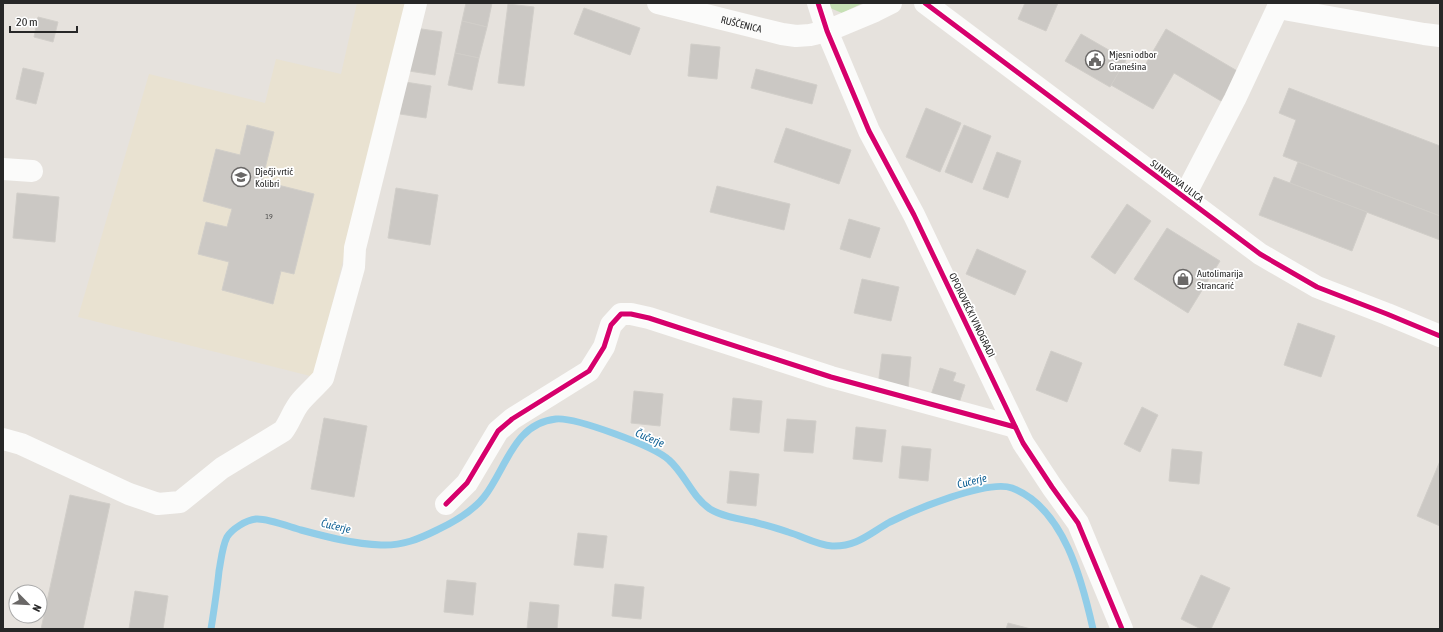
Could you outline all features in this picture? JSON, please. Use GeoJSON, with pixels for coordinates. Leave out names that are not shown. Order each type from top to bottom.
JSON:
{"type":"FeatureCollection","features":[{"type":"Feature","properties":{"kind":"street"},"geometry":{"type":"LineString","coordinates":[[3,439],[21,444],[129,494],[158,504],[180,502],[222,468],[283,431],[300,402],[324,378],[354,266],[356,248],[416,3]]}},
{"type":"Feature","properties":{"kind":"street","name":"RUŠČENICA"},"geometry":{"type":"LineString","coordinates":[[658,3],[782,34],[796,36],[810,35],[827,31]]}},
{"type":"Feature","properties":{"kind":"street","name":"OPOROVEČKI VINOGRADI"},"geometry":{"type":"LineString","coordinates":[[818,3],[827,31],[869,131],[914,215],[1023,443],[1078,523],[1122,629]]}},
{"type":"Feature","properties":{"kind":"street"},"geometry":{"type":"LineString","coordinates":[[827,31],[875,12],[891,3]]}},
{"type":"Feature","properties":{"kind":"street","name":"SUNEKOVA ULICA"},"geometry":{"type":"LineString","coordinates":[[925,3],[1260,254],[1317,287],[1440,336]]}},
{"type":"Feature","properties":{"kind":"street"},"geometry":{"type":"LineString","coordinates":[[1184,197],[1235,99],[1279,6],[1409,32],[1440,36]]}},
{"type":"Feature","properties":{"kind":"street"},"geometry":{"type":"LineString","coordinates":[[3,169],[32,171]]}},
{"type":"Feature","properties":{"kind":"street"},"geometry":{"type":"LineString","coordinates":[[446,504],[467,483],[498,431],[518,415],[589,371],[604,347],[611,325],[621,314],[631,314],[649,318],[831,377],[1015,427]]}},
{"type":"Feature","properties":{"kind":"shaded area","name":"Dječji vrtić Kolibri"},"geometry":{"type":"Polygon","coordinates":[[[357,3],[407,3],[314,377],[78,317],[149,74],[265,103],[276,59],[341,74],[357,3]]]}},
{"type":"Feature","properties":{"kind":"green space"},"geometry":{"type":"Polygon","coordinates":[[[829,3],[863,3],[842,13],[830,8],[829,3]]]}},
{"type":"Feature","properties":{"kind":"building"},"geometry":{"type":"Polygon","coordinates":[[[466,3],[492,3],[487,27],[462,21],[466,3]]]}},
{"type":"Feature","properties":{"kind":"building"},"geometry":{"type":"Polygon","coordinates":[[[1025,3],[1058,3],[1046,31],[1018,19],[1025,3]]]}},
{"type":"Feature","properties":{"kind":"building"},"geometry":{"type":"Polygon","coordinates":[[[508,4],[534,7],[524,86],[498,83],[508,4]]]}},
{"type":"Feature","properties":{"kind":"building"},"geometry":{"type":"Polygon","coordinates":[[[584,8],[640,28],[630,55],[574,34],[584,8]]]}},
{"type":"Feature","properties":{"kind":"building"},"geometry":{"type":"Polygon","coordinates":[[[38,17],[58,22],[53,42],[34,37],[38,17]]]}},
{"type":"Feature","properties":{"kind":"building"},"geometry":{"type":"Polygon","coordinates":[[[462,21],[487,27],[479,58],[455,53],[462,21]]]}},
{"type":"Feature","properties":{"kind":"building"},"geometry":{"type":"Polygon","coordinates":[[[415,28],[442,32],[435,75],[409,71],[415,28]]]}},
{"type":"Feature","properties":{"kind":"building"},"geometry":{"type":"Polygon","coordinates":[[[1166,29],[1239,72],[1221,101],[1174,73],[1153,109],[1111,85],[1124,62],[1141,72],[1166,29]]]}},
{"type":"Feature","properties":{"kind":"building","name":"Mjesni odbor Granešina"},"geometry":{"type":"Polygon","coordinates":[[[1081,34],[1126,60],[1110,87],[1065,61],[1081,34]]]}},
{"type":"Feature","properties":{"kind":"building"},"geometry":{"type":"Polygon","coordinates":[[[691,44],[720,47],[717,79],[688,76],[691,44]]]}},
{"type":"Feature","properties":{"kind":"building"},"geometry":{"type":"Polygon","coordinates":[[[455,53],[479,58],[472,90],[448,85],[455,53]]]}},
{"type":"Feature","properties":{"kind":"building"},"geometry":{"type":"Polygon","coordinates":[[[23,68],[44,73],[36,104],[16,99],[23,68]]]}},
{"type":"Feature","properties":{"kind":"building"},"geometry":{"type":"Polygon","coordinates":[[[756,69],[817,85],[812,104],[751,88],[756,69]]]}},
{"type":"Feature","properties":{"kind":"building"},"geometry":{"type":"Polygon","coordinates":[[[405,82],[431,86],[426,118],[400,114],[405,82]]]}},
{"type":"Feature","properties":{"kind":"building"},"geometry":{"type":"Polygon","coordinates":[[[1289,88],[1440,146],[1440,216],[1283,156],[1296,120],[1279,113],[1289,88]]]}},
{"type":"Feature","properties":{"kind":"building"},"geometry":{"type":"Polygon","coordinates":[[[926,108],[961,123],[940,172],[906,157],[926,108]]]}},
{"type":"Feature","properties":{"kind":"building"},"geometry":{"type":"Polygon","coordinates":[[[247,125],[274,132],[262,181],[314,194],[294,274],[281,271],[273,304],[222,290],[229,262],[198,254],[206,222],[227,227],[232,209],[203,201],[216,149],[240,155],[247,125]]]}},
{"type":"Feature","properties":{"kind":"building"},"geometry":{"type":"Polygon","coordinates":[[[964,125],[991,136],[972,183],[945,172],[964,125]]]}},
{"type":"Feature","properties":{"kind":"building"},"geometry":{"type":"Polygon","coordinates":[[[786,128],[851,150],[839,184],[774,162],[786,128]]]}},
{"type":"Feature","properties":{"kind":"building"},"geometry":{"type":"Polygon","coordinates":[[[997,152],[1021,161],[1008,198],[983,189],[997,152]]]}},
{"type":"Feature","properties":{"kind":"building"},"geometry":{"type":"Polygon","coordinates":[[[1298,162],[1440,216],[1440,240],[1290,183],[1298,162]]]}},
{"type":"Feature","properties":{"kind":"building"},"geometry":{"type":"Polygon","coordinates":[[[1274,177],[1367,212],[1352,251],[1259,215],[1274,177]]]}},
{"type":"Feature","properties":{"kind":"building"},"geometry":{"type":"Polygon","coordinates":[[[717,186],[790,204],[784,230],[710,212],[717,186]]]}},
{"type":"Feature","properties":{"kind":"building"},"geometry":{"type":"Polygon","coordinates":[[[396,188],[438,195],[430,245],[388,238],[396,188]]]}},
{"type":"Feature","properties":{"kind":"building"},"geometry":{"type":"Polygon","coordinates":[[[17,193],[59,197],[55,242],[13,238],[17,193]]]}},
{"type":"Feature","properties":{"kind":"building"},"geometry":{"type":"Polygon","coordinates":[[[1127,204],[1151,221],[1115,274],[1091,257],[1127,204]]]}},
{"type":"Feature","properties":{"kind":"building"},"geometry":{"type":"Polygon","coordinates":[[[849,219],[880,228],[870,258],[840,249],[849,219]]]}},
{"type":"Feature","properties":{"kind":"building"},"geometry":{"type":"Polygon","coordinates":[[[1167,228],[1220,261],[1188,313],[1134,279],[1167,228]]]}},
{"type":"Feature","properties":{"kind":"building"},"geometry":{"type":"Polygon","coordinates":[[[977,249],[1026,271],[1015,295],[966,274],[977,249]]]}},
{"type":"Feature","properties":{"kind":"building"},"geometry":{"type":"Polygon","coordinates":[[[862,279],[899,287],[891,321],[854,313],[862,279]]]}},
{"type":"Feature","properties":{"kind":"building"},"geometry":{"type":"Polygon","coordinates":[[[1298,323],[1335,336],[1321,377],[1284,365],[1298,323]]]}},
{"type":"Feature","properties":{"kind":"building"},"geometry":{"type":"Polygon","coordinates":[[[1051,351],[1082,363],[1067,402],[1036,390],[1051,351]]]}},
{"type":"Feature","properties":{"kind":"building"},"geometry":{"type":"Polygon","coordinates":[[[882,354],[911,357],[908,389],[878,386],[882,354]]]}},
{"type":"Feature","properties":{"kind":"building"},"geometry":{"type":"Polygon","coordinates":[[[940,368],[956,373],[953,381],[965,385],[959,403],[931,395],[940,368]]]}},
{"type":"Feature","properties":{"kind":"building"},"geometry":{"type":"Polygon","coordinates":[[[634,391],[663,394],[660,426],[631,423],[634,391]]]}},
{"type":"Feature","properties":{"kind":"building"},"geometry":{"type":"Polygon","coordinates":[[[733,398],[762,401],[759,433],[730,430],[733,398]]]}},
{"type":"Feature","properties":{"kind":"building"},"geometry":{"type":"Polygon","coordinates":[[[1142,407],[1158,415],[1140,452],[1124,444],[1142,407]]]}},
{"type":"Feature","properties":{"kind":"building"},"geometry":{"type":"Polygon","coordinates":[[[324,418],[367,426],[354,497],[311,489],[324,418]]]}},
{"type":"Feature","properties":{"kind":"building"},"geometry":{"type":"Polygon","coordinates":[[[787,419],[816,421],[813,453],[784,451],[787,419]]]}},
{"type":"Feature","properties":{"kind":"building"},"geometry":{"type":"Polygon","coordinates":[[[856,427],[886,430],[882,462],[853,459],[856,427]]]}},
{"type":"Feature","properties":{"kind":"building"},"geometry":{"type":"Polygon","coordinates":[[[902,446],[931,449],[928,481],[899,478],[902,446]]]}},
{"type":"Feature","properties":{"kind":"building"},"geometry":{"type":"Polygon","coordinates":[[[1172,449],[1202,452],[1199,484],[1169,481],[1172,449]]]}},
{"type":"Feature","properties":{"kind":"building"},"geometry":{"type":"Polygon","coordinates":[[[1440,461],[1440,526],[1417,516],[1440,461]]]}},
{"type":"Feature","properties":{"kind":"building"},"geometry":{"type":"Polygon","coordinates":[[[730,471],[759,474],[756,506],[727,503],[730,471]]]}},
{"type":"Feature","properties":{"kind":"building"},"geometry":{"type":"Polygon","coordinates":[[[70,495],[110,504],[83,629],[41,629],[42,624],[48,624],[48,597],[70,495]]]}},
{"type":"Feature","properties":{"kind":"building"},"geometry":{"type":"Polygon","coordinates":[[[578,533],[607,536],[603,568],[574,565],[578,533]]]}},
{"type":"Feature","properties":{"kind":"building"},"geometry":{"type":"Polygon","coordinates":[[[1201,575],[1230,588],[1211,629],[1201,629],[1181,619],[1201,575]]]}},
{"type":"Feature","properties":{"kind":"building"},"geometry":{"type":"Polygon","coordinates":[[[447,580],[476,583],[473,615],[444,612],[447,580]]]}},
{"type":"Feature","properties":{"kind":"building"},"geometry":{"type":"Polygon","coordinates":[[[615,584],[644,587],[641,619],[612,616],[615,584]]]}},
{"type":"Feature","properties":{"kind":"building"},"geometry":{"type":"Polygon","coordinates":[[[135,591],[168,596],[163,629],[129,629],[135,591]]]}},
{"type":"Feature","properties":{"kind":"building"},"geometry":{"type":"Polygon","coordinates":[[[530,602],[559,605],[557,629],[527,629],[530,602]]]}},
{"type":"Feature","properties":{"kind":"building"},"geometry":{"type":"Polygon","coordinates":[[[1008,623],[1031,629],[1006,629],[1008,623]]]}},
{"type":"Feature","properties":{"kind":"waterway","name":"Čučerje"},"geometry":{"type":"LineString","coordinates":[[211,629],[224,545],[229,534],[240,525],[248,521],[261,519],[351,542],[389,545],[410,541],[450,524],[474,507],[492,486],[512,449],[521,438],[530,429],[542,422],[556,419],[596,427],[632,440],[661,454],[675,466],[698,498],[715,512],[775,528],[815,542],[832,546],[841,546],[856,542],[890,522],[951,497],[986,488],[1001,486],[1012,488],[1030,498],[1045,512],[1058,528],[1076,568],[1093,629]]}},
{"type":"Feature","properties":{"kind":"cycle path"},"geometry":{"type":"LineString","coordinates":[[818,3],[827,31],[869,131],[914,215],[1023,443],[1078,523],[1122,629]]}},
{"type":"Feature","properties":{"kind":"cycle path"},"geometry":{"type":"LineString","coordinates":[[925,3],[1260,254],[1317,287],[1440,336]]}},
{"type":"Feature","properties":{"kind":"cycle path"},"geometry":{"type":"LineString","coordinates":[[446,504],[467,483],[498,431],[512,419],[589,371],[604,347],[611,325],[621,314],[631,314],[649,318],[831,377],[1015,427]]}},
{"type":"Feature","properties":{"kind":"place","name":"Mjesni odbor Granešina"},"geometry":{"type":"Point","coordinates":[1095,60]}},
{"type":"Feature","properties":{"kind":"place","name":"Dječji vrtić Kolibri"},"geometry":{"type":"Point","coordinates":[241,177]}},
{"type":"Feature","properties":{"kind":"place","name":"Autolimarija Strancarić"},"geometry":{"type":"Point","coordinates":[1183,279]}}]}
